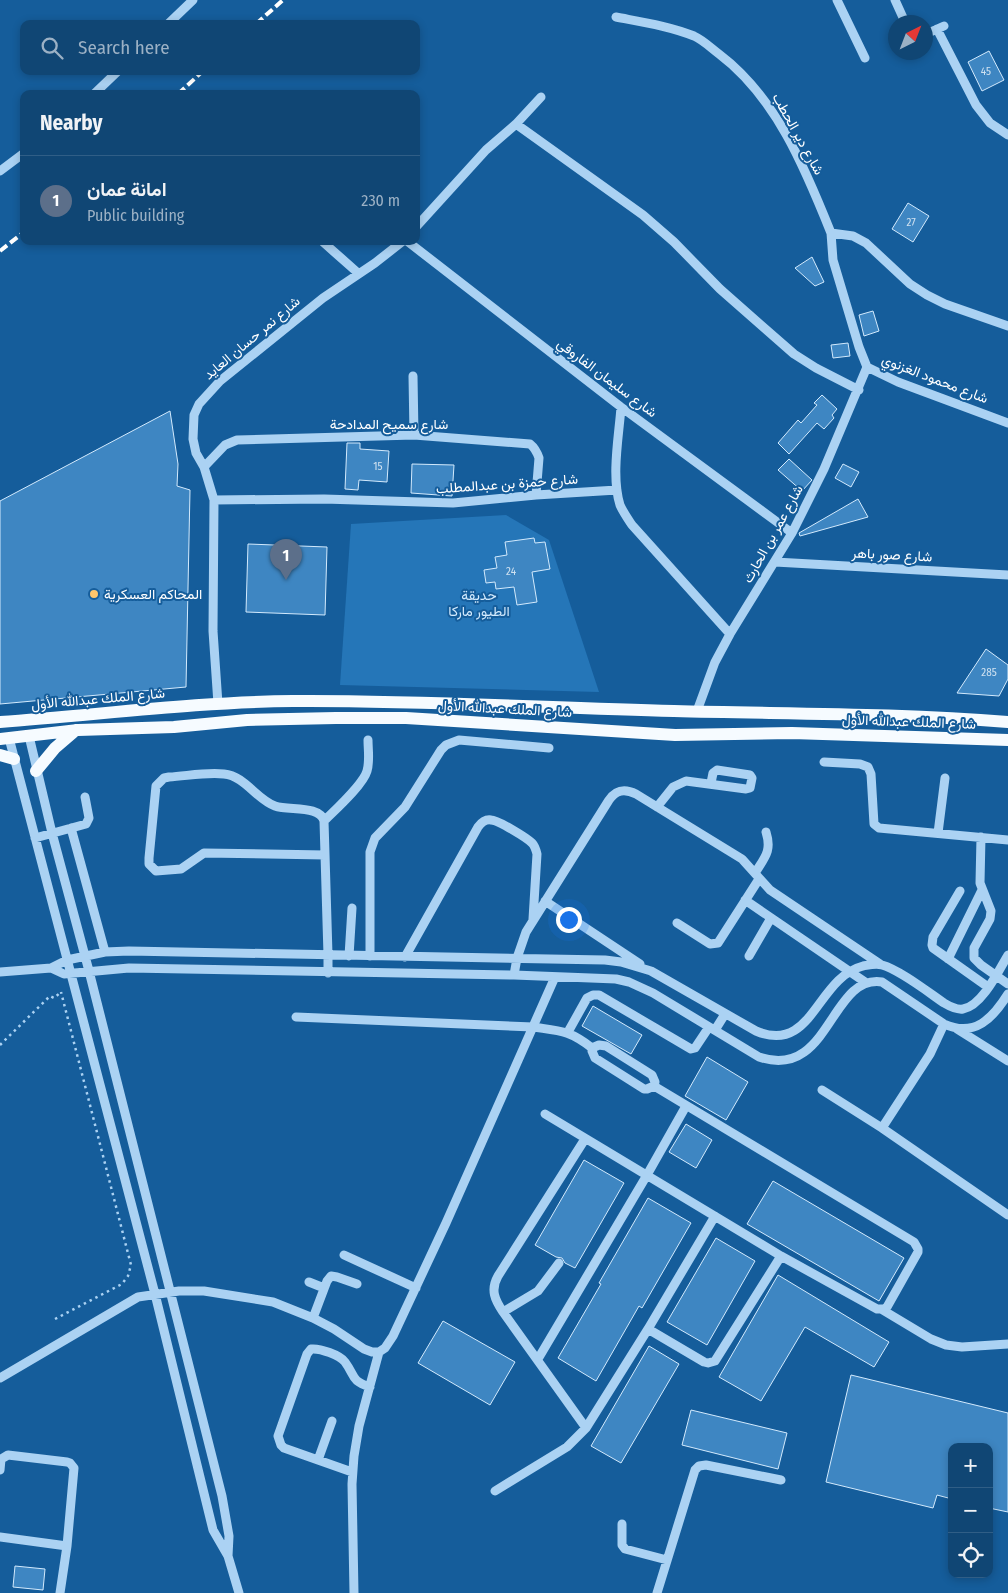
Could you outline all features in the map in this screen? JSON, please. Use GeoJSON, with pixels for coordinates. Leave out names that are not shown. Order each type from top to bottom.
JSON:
{"type":"FeatureCollection","features":[{"type":"Feature","properties":{"kind":"main road","name":"شارع الملك عبدالله الأول"},"geometry":{"type":"LineString","coordinates":[[2,722],[218,704],[292,701],[851,714],[1008,722]]}},
{"type":"Feature","properties":{"kind":"main road","name":"شارع الملك عبدالله الأول"},"geometry":{"type":"LineString","coordinates":[[4,738],[78,730],[174,727],[264,719],[406,718],[675,735],[792,733],[1008,740]]}},
{"type":"Feature","properties":{"kind":"main road"},"geometry":{"type":"LineString","coordinates":[[26,720],[29,736]]}},
{"type":"Feature","properties":{"kind":"main road"},"geometry":{"type":"LineString","coordinates":[[2,722],[4,738]]}},
{"type":"Feature","properties":{"kind":"main road"},"geometry":{"type":"LineString","coordinates":[[36,771],[55,748],[78,730]]}},
{"type":"Feature","properties":{"kind":"main road"},"geometry":{"type":"LineString","coordinates":[[0,755],[14,759]]}},
{"type":"Feature","properties":{"kind":"street"},"geometry":{"type":"LineString","coordinates":[[172,20],[193,0]]}},
{"type":"Feature","properties":{"kind":"street"},"geometry":{"type":"LineString","coordinates":[[838,0],[865,58]]}},
{"type":"Feature","properties":{"kind":"street"},"geometry":{"type":"LineString","coordinates":[[895,0],[902,15]]}},
{"type":"Feature","properties":{"kind":"street","name":"شارع دير الحطب"},"geometry":{"type":"LineString","coordinates":[[616,17],[672,28],[696,37],[733,64],[766,101],[780,124],[814,191],[830,233]]}},
{"type":"Feature","properties":{"kind":"street"},"geometry":{"type":"LineString","coordinates":[[933,30],[940,27],[982,115],[1008,135]]}},
{"type":"Feature","properties":{"kind":"street"},"geometry":{"type":"LineString","coordinates":[[98,90],[114,75]]}},
{"type":"Feature","properties":{"kind":"street"},"geometry":{"type":"LineString","coordinates":[[420,223],[486,150],[516,124],[541,97]]}},
{"type":"Feature","properties":{"kind":"street"},"geometry":{"type":"LineString","coordinates":[[516,124],[644,215],[720,288],[794,354],[816,368],[859,390]]}},
{"type":"Feature","properties":{"kind":"street"},"geometry":{"type":"LineString","coordinates":[[0,171],[20,156]]}},
{"type":"Feature","properties":{"kind":"street"},"geometry":{"type":"LineString","coordinates":[[830,233],[854,236],[866,243],[910,284],[927,295],[945,304],[1008,326]]}},
{"type":"Feature","properties":{"kind":"street","name":"شارع محمود الغزنوي"},"geometry":{"type":"LineString","coordinates":[[830,233],[833,260],[859,347],[867,367],[898,382],[1008,423]]}},
{"type":"Feature","properties":{"kind":"street"},"geometry":{"type":"LineString","coordinates":[[326,245],[358,272]]}},
{"type":"Feature","properties":{"kind":"street","name":"شارع نمر حسان العايد"},"geometry":{"type":"LineString","coordinates":[[218,704],[213,630],[214,500],[204,467],[196,453],[193,440],[194,415],[199,404],[220,381],[316,303],[398,245]]}},
{"type":"Feature","properties":{"kind":"street","name":"شارع سليمان الفاروقي"},"geometry":{"type":"LineString","coordinates":[[412,245],[621,407],[792,533]]}},
{"type":"Feature","properties":{"kind":"street","name":"شارع عمر بن الحارث"},"geometry":{"type":"LineString","coordinates":[[697,711],[715,662],[792,533],[824,469],[859,390],[867,367]]}},
{"type":"Feature","properties":{"kind":"street"},"geometry":{"type":"LineString","coordinates":[[413,376],[414,435]]}},
{"type":"Feature","properties":{"kind":"street"},"geometry":{"type":"LineString","coordinates":[[621,407],[617,452],[617,490],[621,507],[632,526],[730,634]]}},
{"type":"Feature","properties":{"kind":"street","name":"شارع سميح المدادحة"},"geometry":{"type":"LineString","coordinates":[[204,467],[225,445],[237,440],[414,435],[530,444],[536,449],[539,458],[536,495]]}},
{"type":"Feature","properties":{"kind":"street","name":"شارع حمزة بن عبدالمطلب"},"geometry":{"type":"LineString","coordinates":[[214,500],[324,499],[453,504],[536,495],[617,490]]}},
{"type":"Feature","properties":{"kind":"street","name":"شارع صور باهر"},"geometry":{"type":"LineString","coordinates":[[775,562],[1008,575]]}},
{"type":"Feature","properties":{"kind":"street"},"geometry":{"type":"LineString","coordinates":[[29,736],[36,771],[89,971],[222,1496],[229,1536],[228,1556]]}},
{"type":"Feature","properties":{"kind":"street"},"geometry":{"type":"LineString","coordinates":[[4,738],[14,759],[35,838],[155,1294],[214,1530],[228,1556],[239,1593]]}},
{"type":"Feature","properties":{"kind":"street"},"geometry":{"type":"LineString","coordinates":[[324,821],[360,783],[366,774],[368,740]]}},
{"type":"Feature","properties":{"kind":"street"},"geometry":{"type":"LineString","coordinates":[[370,956],[370,858],[372,845],[380,833],[411,799],[441,750],[452,742],[466,740],[549,748]]}},
{"type":"Feature","properties":{"kind":"street"},"geometry":{"type":"LineString","coordinates":[[824,762],[860,764],[868,767],[871,774],[873,820],[879,828],[1008,840]]}},
{"type":"Feature","properties":{"kind":"street"},"geometry":{"type":"LineString","coordinates":[[325,855],[204,853],[181,869],[156,871],[149,864],[156,786],[164,778],[216,774],[231,776],[244,783],[269,803],[282,808],[318,812],[324,821],[328,955],[328,973]]}},
{"type":"Feature","properties":{"kind":"street"},"geometry":{"type":"LineString","coordinates":[[938,833],[945,778]]}},
{"type":"Feature","properties":{"kind":"street"},"geometry":{"type":"LineString","coordinates":[[657,807],[673,787],[679,783],[686,781],[711,783]]}},
{"type":"Feature","properties":{"kind":"street"},"geometry":{"type":"LineString","coordinates":[[514,975],[517,958],[526,932],[613,794],[617,791],[630,791],[742,859],[770,890],[881,965],[893,970],[952,1007],[961,1009],[970,1006],[978,1000],[996,976],[1008,955]]}},
{"type":"Feature","properties":{"kind":"street"},"geometry":{"type":"LineString","coordinates":[[35,838],[82,825],[88,821],[89,814],[85,797]]}},
{"type":"Feature","properties":{"kind":"street"},"geometry":{"type":"LineString","coordinates":[[405,957],[478,828],[484,821],[494,820],[498,822],[531,842],[535,847],[537,854],[533,920]]}},
{"type":"Feature","properties":{"kind":"street"},"geometry":{"type":"LineString","coordinates":[[71,828],[105,952]]}},
{"type":"Feature","properties":{"kind":"street"},"geometry":{"type":"LineString","coordinates":[[677,923],[710,944],[720,940],[746,900],[769,849],[769,840],[766,832]]}},
{"type":"Feature","properties":{"kind":"street"},"geometry":{"type":"LineString","coordinates":[[981,837],[980,876],[982,890],[989,904],[990,919],[974,948],[974,953],[977,962],[1008,984]]}},
{"type":"Feature","properties":{"kind":"street"},"geometry":{"type":"LineString","coordinates":[[948,958],[982,890]]}},
{"type":"Feature","properties":{"kind":"street"},"geometry":{"type":"LineString","coordinates":[[960,891],[932,941],[933,948],[988,987]]}},
{"type":"Feature","properties":{"kind":"street"},"geometry":{"type":"LineString","coordinates":[[746,900],[865,982]]}},
{"type":"Feature","properties":{"kind":"street"},"geometry":{"type":"LineString","coordinates":[[545,901],[651,971],[766,1036],[784,1036],[794,1032],[831,989],[850,972],[870,964],[881,965]]}},
{"type":"Feature","properties":{"kind":"street"},"geometry":{"type":"LineString","coordinates":[[350,956],[352,908]]}},
{"type":"Feature","properties":{"kind":"street"},"geometry":{"type":"LineString","coordinates":[[749,956],[771,918]]}},
{"type":"Feature","properties":{"kind":"street"},"geometry":{"type":"LineString","coordinates":[[0,972],[51,968],[67,960],[105,952],[129,951],[517,958],[621,962],[651,971]]}},
{"type":"Feature","properties":{"kind":"street"},"geometry":{"type":"LineString","coordinates":[[51,968],[57,972],[71,974],[129,968],[514,975],[616,979],[653,992],[770,1061],[783,1061],[795,1058],[806,1051],[851,994],[865,982],[882,982],[944,1024],[967,1029],[987,1020],[1008,994]]}},
{"type":"Feature","properties":{"kind":"street"},"geometry":{"type":"LineString","coordinates":[[354,1593],[352,1472],[356,1441],[379,1352],[390,1342],[416,1288],[555,977]]}},
{"type":"Feature","properties":{"kind":"street"},"geometry":{"type":"LineString","coordinates":[[568,1032],[587,998],[593,995],[599,995],[691,1049],[696,1048],[725,1014]]}},
{"type":"Feature","properties":{"kind":"street"},"geometry":{"type":"LineString","coordinates":[[296,1017],[533,1027],[568,1032],[577,1036],[592,1048],[595,1058],[644,1089],[648,1090],[654,1086]]}},
{"type":"Feature","properties":{"kind":"street"},"geometry":{"type":"LineString","coordinates":[[882,1128],[930,1054],[944,1024]]}},
{"type":"Feature","properties":{"kind":"street"},"geometry":{"type":"LineString","coordinates":[[956,1028],[1008,1061]]}},
{"type":"Feature","properties":{"kind":"street"},"geometry":{"type":"LineString","coordinates":[[592,1048],[599,1045],[606,1046],[652,1075],[654,1086]]}},
{"type":"Feature","properties":{"kind":"street"},"geometry":{"type":"LineString","coordinates":[[654,1086],[914,1242],[918,1252],[887,1307],[881,1310]]}},
{"type":"Feature","properties":{"kind":"street"},"geometry":{"type":"LineString","coordinates":[[822,1090],[1006,1210]]}},
{"type":"Feature","properties":{"kind":"street"},"geometry":{"type":"LineString","coordinates":[[538,1359],[686,1106]]}},
{"type":"Feature","properties":{"kind":"street"},"geometry":{"type":"LineString","coordinates":[[545,1114],[781,1256],[932,1339],[946,1345],[962,1347],[1008,1344]]}},
{"type":"Feature","properties":{"kind":"street"},"geometry":{"type":"LineString","coordinates":[[585,1138],[495,1281],[493,1293],[503,1312],[586,1428]]}},
{"type":"Feature","properties":{"kind":"street"},"geometry":{"type":"LineString","coordinates":[[495,1491],[566,1447],[586,1428],[648,1330],[715,1216]]}},
{"type":"Feature","properties":{"kind":"street"},"geometry":{"type":"LineString","coordinates":[[344,1255],[416,1288]]}},
{"type":"Feature","properties":{"kind":"street"},"geometry":{"type":"LineString","coordinates":[[648,1330],[704,1362],[715,1361],[781,1256]]}},
{"type":"Feature","properties":{"kind":"street"},"geometry":{"type":"LineString","coordinates":[[503,1312],[538,1291],[560,1263]]}},
{"type":"Feature","properties":{"kind":"street"},"geometry":{"type":"LineString","coordinates":[[313,1318],[328,1278],[334,1276],[358,1284]]}},
{"type":"Feature","properties":{"kind":"street"},"geometry":{"type":"LineString","coordinates":[[309,1282],[324,1288]]}},
{"type":"Feature","properties":{"kind":"street"},"geometry":{"type":"LineString","coordinates":[[0,1378],[130,1301],[145,1295],[170,1292],[204,1291],[252,1298],[284,1306],[334,1329],[364,1349],[379,1352]]}},
{"type":"Feature","properties":{"kind":"street"},"geometry":{"type":"LineString","coordinates":[[352,1472],[284,1448],[279,1441],[280,1432],[308,1351],[314,1349],[340,1358],[345,1362],[356,1381],[370,1387]]}},
{"type":"Feature","properties":{"kind":"street"},"geometry":{"type":"LineString","coordinates":[[318,1460],[332,1421]]}},
{"type":"Feature","properties":{"kind":"street"},"geometry":{"type":"LineString","coordinates":[[0,1470],[2,1459],[8,1455],[67,1462],[73,1465],[67,1546],[60,1593]]}},
{"type":"Feature","properties":{"kind":"street"},"geometry":{"type":"LineString","coordinates":[[657,1593],[694,1470],[700,1466],[712,1466],[781,1480]]}},
{"type":"Feature","properties":{"kind":"street"},"geometry":{"type":"LineString","coordinates":[[622,1524],[622,1545],[625,1549],[666,1560]]}},
{"type":"Feature","properties":{"kind":"street"},"geometry":{"type":"LineString","coordinates":[[0,1537],[67,1546]]}},
{"type":"Feature","properties":{"kind":"path"},"geometry":{"type":"LineString","coordinates":[[0,1045],[50,996],[54,998],[62,992],[129,1255],[131,1266],[128,1276],[122,1284],[54,1319]]}},
{"type":"Feature","properties":{"kind":"green space","name":"حديقة الطيور ماركا"},"geometry":{"type":"Polygon","coordinates":[[[506,515],[549,540],[599,692],[340,685],[351,524],[506,515]]]}},
{"type":"Feature","properties":{"kind":"building"},"geometry":{"type":"Polygon","coordinates":[[[989,51],[1004,80],[982,91],[968,62],[989,51]]]}},
{"type":"Feature","properties":{"kind":"building"},"geometry":{"type":"Polygon","coordinates":[[[908,203],[929,216],[913,242],[892,229],[908,203]]]}},
{"type":"Feature","properties":{"kind":"building"},"geometry":{"type":"Polygon","coordinates":[[[812,257],[824,282],[815,286],[795,268],[812,257]]]}},
{"type":"Feature","properties":{"kind":"building"},"geometry":{"type":"Polygon","coordinates":[[[873,311],[879,331],[864,336],[859,315],[873,311]]]}},
{"type":"Feature","properties":{"kind":"building"},"geometry":{"type":"Polygon","coordinates":[[[848,343],[850,356],[833,358],[831,345],[848,343]]]}},
{"type":"Feature","properties":{"kind":"building"},"geometry":{"type":"Polygon","coordinates":[[[822,395],[837,409],[832,415],[834,418],[824,429],[817,423],[789,454],[778,443],[798,420],[801,423],[817,405],[814,403],[822,395]]]}},
{"type":"Feature","properties":{"kind":"building","name":"المحاكم العسكرية"},"geometry":{"type":"Polygon","coordinates":[[[170,411],[178,464],[177,486],[190,490],[186,687],[0,704],[0,501],[170,411]]]}},
{"type":"Feature","properties":{"kind":"building"},"geometry":{"type":"Polygon","coordinates":[[[347,443],[360,443],[360,449],[389,451],[387,482],[359,480],[358,490],[345,489],[347,443]]]}},
{"type":"Feature","properties":{"kind":"building"},"geometry":{"type":"Polygon","coordinates":[[[789,459],[812,480],[802,491],[778,470],[789,459]]]}},
{"type":"Feature","properties":{"kind":"building"},"geometry":{"type":"Polygon","coordinates":[[[412,464],[454,465],[452,496],[411,493],[412,464]]]}},
{"type":"Feature","properties":{"kind":"building"},"geometry":{"type":"Polygon","coordinates":[[[843,464],[859,472],[851,487],[835,478],[843,464]]]}},
{"type":"Feature","properties":{"kind":"building"},"geometry":{"type":"Polygon","coordinates":[[[858,499],[868,517],[800,536],[799,533],[858,499]]]}},
{"type":"Feature","properties":{"kind":"building"},"geometry":{"type":"Polygon","coordinates":[[[534,538],[535,543],[545,542],[550,569],[532,572],[537,602],[517,605],[514,587],[496,589],[495,582],[486,583],[484,570],[497,568],[495,557],[507,555],[505,542],[534,538]]]}},
{"type":"Feature","properties":{"kind":"building"},"geometry":{"type":"Polygon","coordinates":[[[248,544],[327,547],[325,615],[246,612],[248,544]]]}},
{"type":"Feature","properties":{"kind":"building"},"geometry":{"type":"Polygon","coordinates":[[[986,649],[1008,665],[1008,679],[999,696],[957,693],[986,649]]]}},
{"type":"Feature","properties":{"kind":"building"},"geometry":{"type":"Polygon","coordinates":[[[593,1006],[642,1035],[631,1054],[582,1026],[593,1006]]]}},
{"type":"Feature","properties":{"kind":"building"},"geometry":{"type":"Polygon","coordinates":[[[707,1057],[748,1082],[726,1120],[685,1096],[707,1057]]]}},
{"type":"Feature","properties":{"kind":"building"},"geometry":{"type":"Polygon","coordinates":[[[686,1124],[712,1140],[696,1168],[669,1152],[686,1124]]]}},
{"type":"Feature","properties":{"kind":"building"},"geometry":{"type":"Polygon","coordinates":[[[584,1160],[624,1183],[575,1268],[565,1263],[562,1258],[556,1257],[535,1245],[584,1160]]]}},
{"type":"Feature","properties":{"kind":"building"},"geometry":{"type":"Polygon","coordinates":[[[773,1181],[904,1258],[879,1301],[747,1224],[773,1181]]]}},
{"type":"Feature","properties":{"kind":"building"},"geometry":{"type":"Polygon","coordinates":[[[648,1198],[691,1223],[642,1308],[639,1306],[596,1381],[558,1358],[648,1198]]]}},
{"type":"Feature","properties":{"kind":"building"},"geometry":{"type":"Polygon","coordinates":[[[716,1238],[755,1261],[707,1345],[667,1322],[716,1238]]]}},
{"type":"Feature","properties":{"kind":"building"},"geometry":{"type":"Polygon","coordinates":[[[778,1275],[889,1342],[874,1367],[805,1327],[761,1401],[719,1377],[778,1275]]]}},
{"type":"Feature","properties":{"kind":"building"},"geometry":{"type":"Polygon","coordinates":[[[443,1321],[515,1362],[490,1405],[418,1363],[443,1321]]]}},
{"type":"Feature","properties":{"kind":"building"},"geometry":{"type":"Polygon","coordinates":[[[649,1346],[679,1364],[621,1463],[591,1446],[649,1346]]]}},
{"type":"Feature","properties":{"kind":"building"},"geometry":{"type":"Polygon","coordinates":[[[851,1375],[1008,1413],[1008,1512],[993,1509],[993,1443],[948,1443],[948,1498],[937,1495],[933,1508],[826,1482],[851,1375]]]}},
{"type":"Feature","properties":{"kind":"building"},"geometry":{"type":"Polygon","coordinates":[[[691,1410],[787,1433],[778,1469],[682,1445],[691,1410]]]}},
{"type":"Feature","properties":{"kind":"building"},"geometry":{"type":"Polygon","coordinates":[[[15,1566],[45,1569],[43,1590],[13,1587],[15,1566]]]}},
{"type":"Feature","properties":{"kind":"railway"},"geometry":{"type":"LineString","coordinates":[[260,20],[283,0]]}},
{"type":"Feature","properties":{"kind":"railway"},"geometry":{"type":"LineString","coordinates":[[182,90],[199,75]]}},
{"type":"Feature","properties":{"kind":"railway"},"geometry":{"type":"LineString","coordinates":[[0,251],[20,235]]}},
{"type":"Feature","properties":{"kind":"place","name":"امانة عمان"},"geometry":{"type":"Point","coordinates":[286,580]}},
{"type":"Feature","properties":{"kind":"place","name":"المحاكم العسكرية"},"geometry":{"type":"Point","coordinates":[94,594]}}]}
